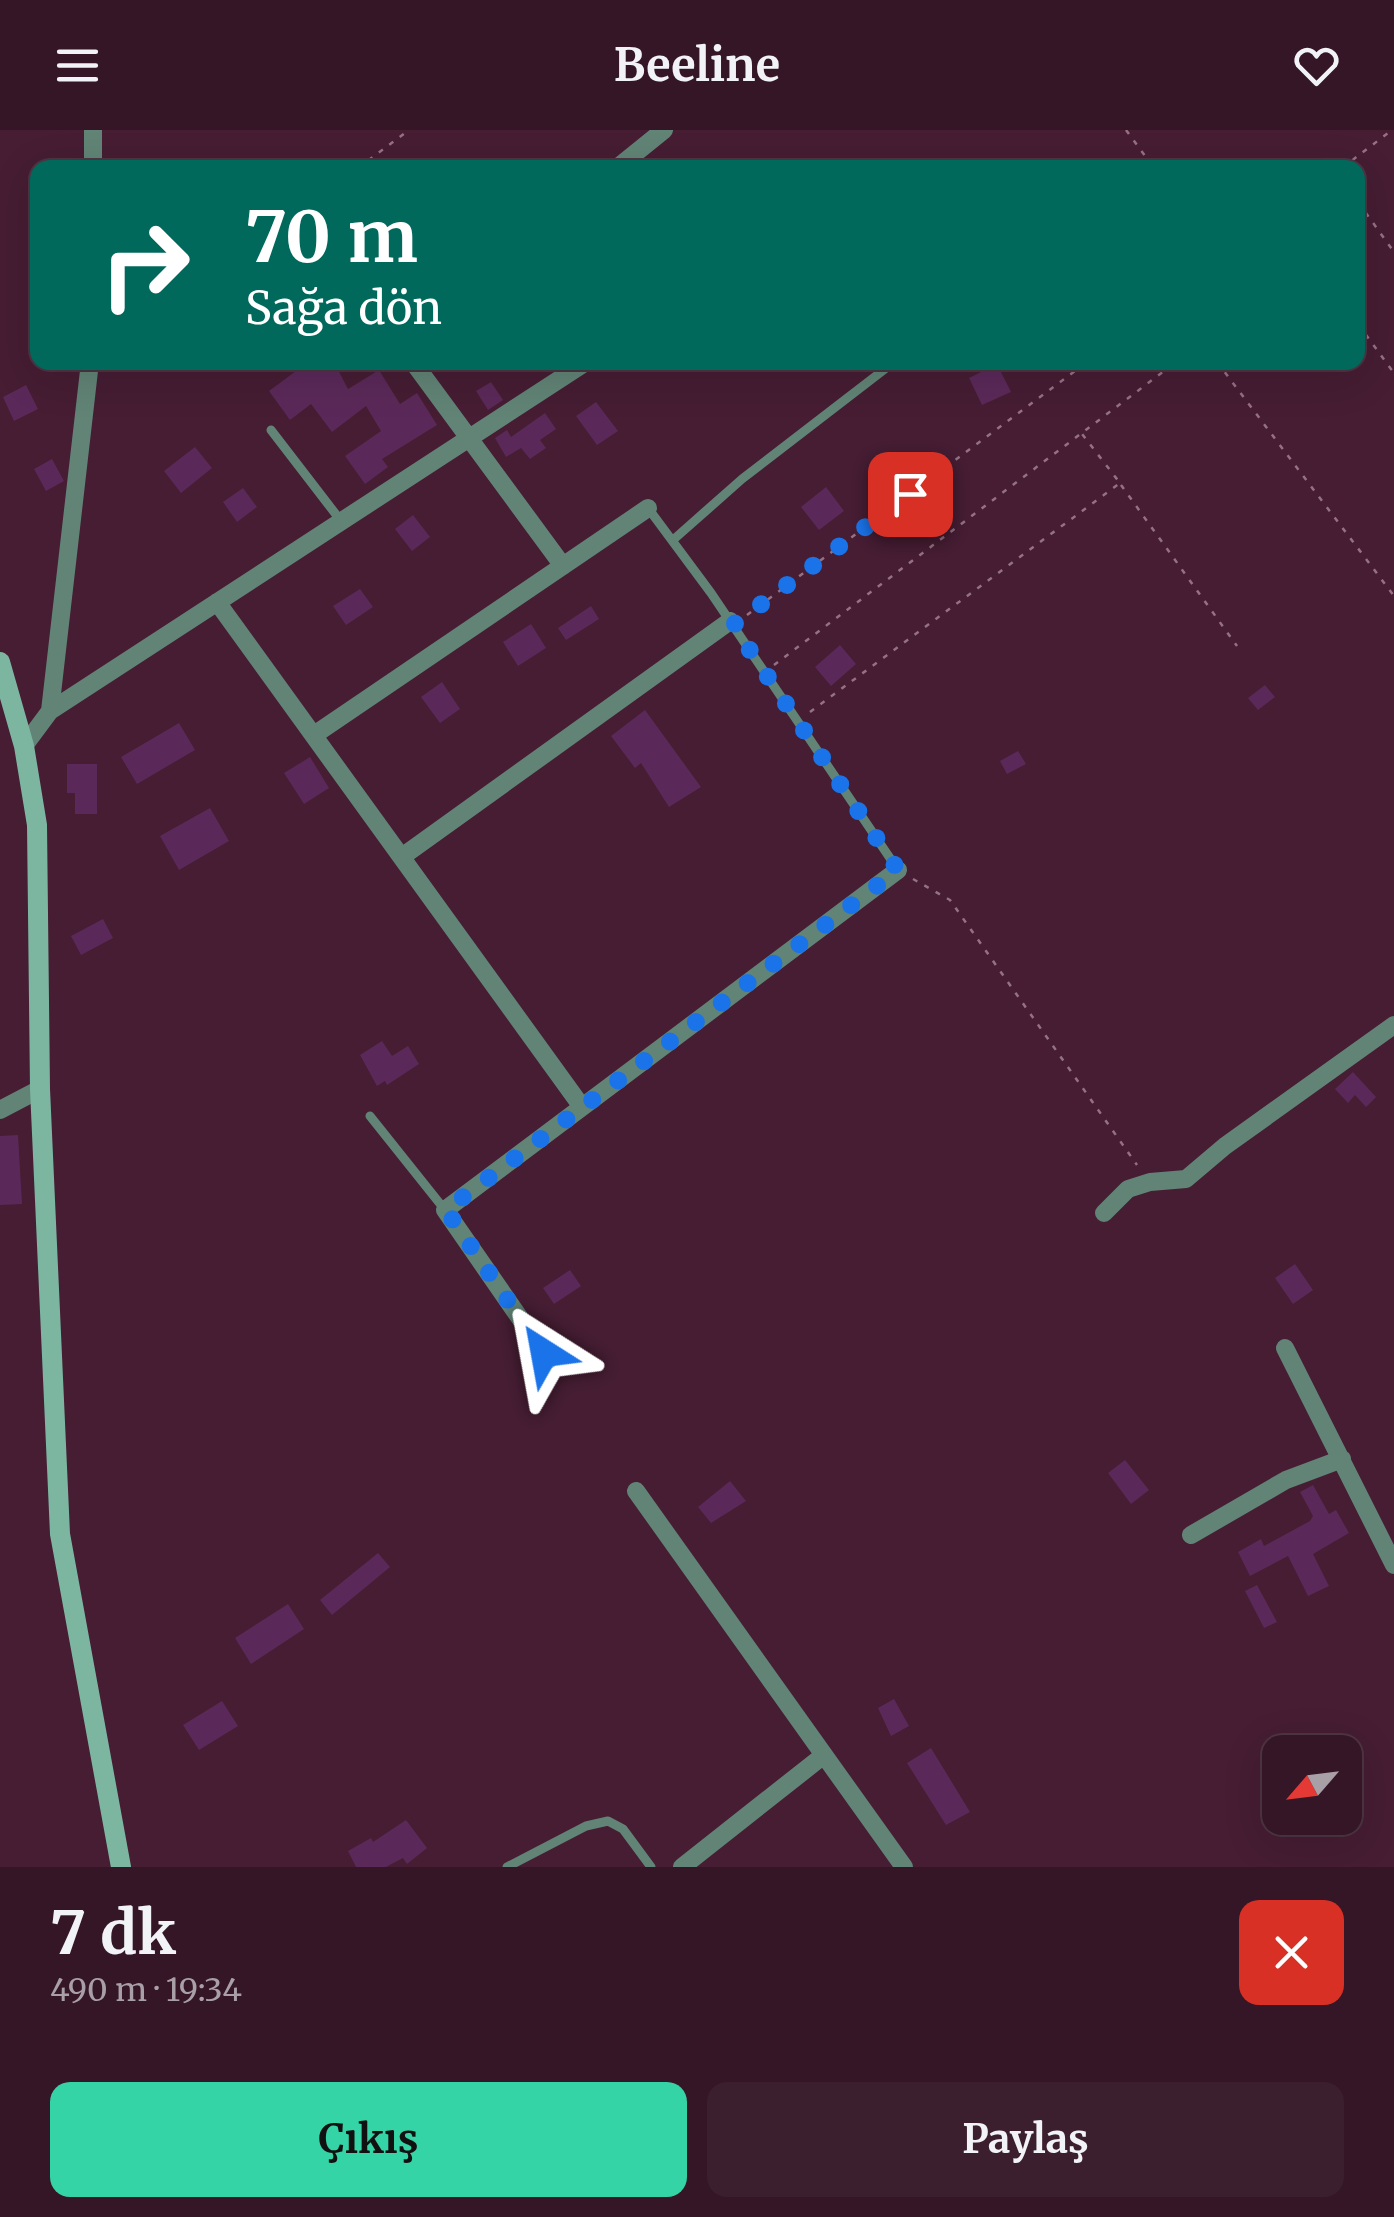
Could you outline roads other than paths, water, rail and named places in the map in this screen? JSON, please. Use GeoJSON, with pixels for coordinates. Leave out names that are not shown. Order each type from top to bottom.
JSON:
{"type":"FeatureCollection","features":[{"type":"Feature","properties":{"kind":"main road"},"geometry":{"type":"LineString","coordinates":[[0,662],[5,693],[24,746],[40,882],[40,1088],[60,1534],[87,1703],[120,1867]]}},
{"type":"Feature","properties":{"kind":"street"},"geometry":{"type":"LineString","coordinates":[[93,130],[93,160]]}},
{"type":"Feature","properties":{"kind":"street"},"geometry":{"type":"LineString","coordinates":[[627,160],[664,130]]}},
{"type":"Feature","properties":{"kind":"street"},"geometry":{"type":"LineString","coordinates":[[50,710],[89,370]]}},
{"type":"Feature","properties":{"kind":"street"},"geometry":{"type":"LineString","coordinates":[[419,370],[563,566]]}},
{"type":"Feature","properties":{"kind":"street"},"geometry":{"type":"LineString","coordinates":[[24,746],[50,710],[575,370]]}},
{"type":"Feature","properties":{"kind":"street"},"geometry":{"type":"LineString","coordinates":[[314,735],[648,508]]}},
{"type":"Feature","properties":{"kind":"street"},"geometry":{"type":"LineString","coordinates":[[217,602],[582,1107]]}},
{"type":"Feature","properties":{"kind":"street"},"geometry":{"type":"LineString","coordinates":[[402,856],[732,623]]}},
{"type":"Feature","properties":{"kind":"street"},"geometry":{"type":"LineString","coordinates":[[544,1353],[446,1210],[898,870]]}},
{"type":"Feature","properties":{"kind":"street"},"geometry":{"type":"LineString","coordinates":[[1104,1213],[1128,1190],[1150,1182],[1186,1179],[1225,1146],[1394,1026]]}},
{"type":"Feature","properties":{"kind":"street"},"geometry":{"type":"LineString","coordinates":[[0,1110],[40,1088]]}},
{"type":"Feature","properties":{"kind":"street"},"geometry":{"type":"LineString","coordinates":[[1284,1348],[1394,1565]]}},
{"type":"Feature","properties":{"kind":"street"},"geometry":{"type":"LineString","coordinates":[[1191,1535],[1286,1480],[1342,1459]]}},
{"type":"Feature","properties":{"kind":"street"},"geometry":{"type":"LineString","coordinates":[[636,1491],[904,1867]]}},
{"type":"Feature","properties":{"kind":"street"},"geometry":{"type":"LineString","coordinates":[[682,1867],[824,1755]]}},
{"type":"Feature","properties":{"kind":"lane"},"geometry":{"type":"LineString","coordinates":[[673,540],[742,479],[884,370]]}},
{"type":"Feature","properties":{"kind":"lane"},"geometry":{"type":"LineString","coordinates":[[271,430],[341,522]]}},
{"type":"Feature","properties":{"kind":"lane"},"geometry":{"type":"LineString","coordinates":[[648,508],[732,623],[898,870]]}},
{"type":"Feature","properties":{"kind":"lane"},"geometry":{"type":"LineString","coordinates":[[370,1116],[446,1210]]}},
{"type":"Feature","properties":{"kind":"lane"},"geometry":{"type":"LineString","coordinates":[[507,1867],[586,1826],[608,1820],[623,1829],[651,1867]]}}]}
